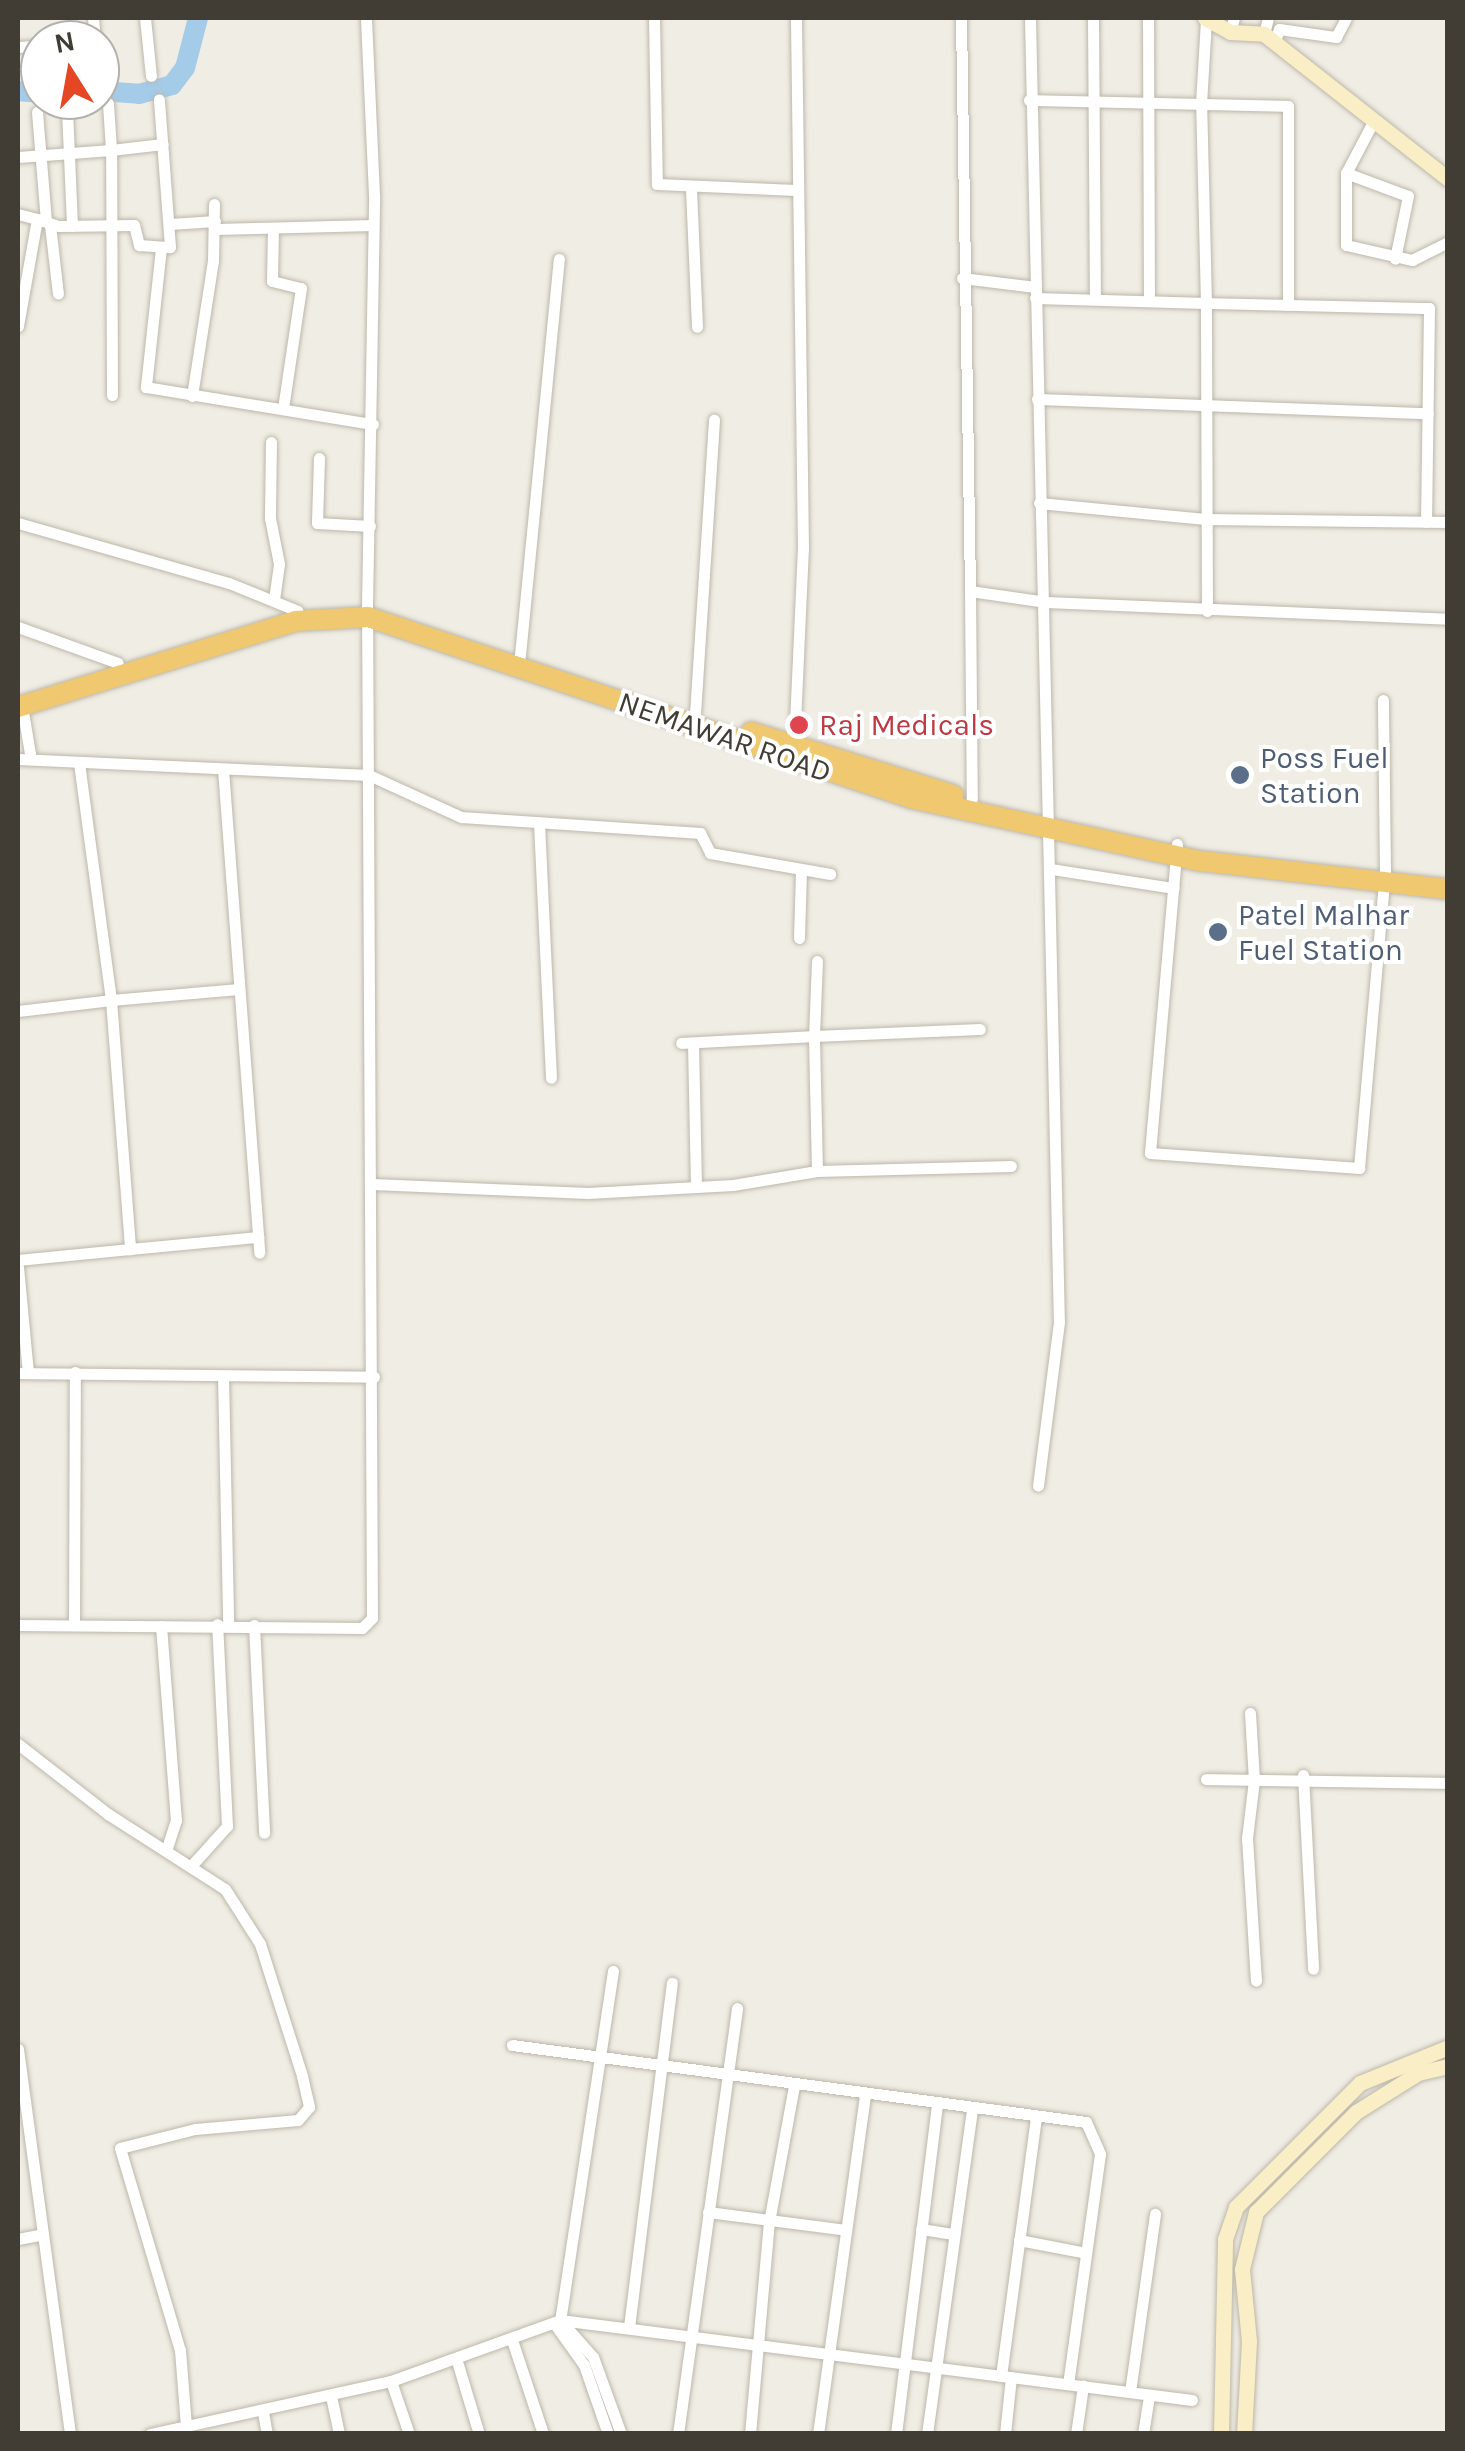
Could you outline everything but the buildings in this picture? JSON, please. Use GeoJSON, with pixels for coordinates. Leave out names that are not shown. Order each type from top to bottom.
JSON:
{"type":"FeatureCollection","features":[{"type":"Feature","properties":{"kind":"highway","name":"NEMAWAR ROAD"},"geometry":{"type":"LineString","coordinates":[[19,702],[118,662],[298,611],[368,612],[520,655],[794,745],[827,764],[972,800],[1052,825]]}},
{"type":"Feature","properties":{"kind":"highway","name":"NEMAWAR ROAD"},"geometry":{"type":"LineString","coordinates":[[19,702],[296,621],[368,612]]}},
{"type":"Feature","properties":{"kind":"highway","name":"NEMAWAR ROAD"},"geometry":{"type":"LineString","coordinates":[[448,636],[827,764],[1052,825],[1177,850],[1384,876],[1448,889]]}},
{"type":"Feature","properties":{"kind":"highway","name":"NEMAWAR ROAD"},"geometry":{"type":"LineString","coordinates":[[1384,876],[1448,879]]}},
{"type":"Feature","properties":{"kind":"street"},"geometry":{"type":"LineString","coordinates":[[144,18],[152,76]]}},
{"type":"Feature","properties":{"kind":"street"},"geometry":{"type":"LineString","coordinates":[[18,1625],[370,1624],[374,1378],[368,612],[374,424],[366,18]]}},
{"type":"Feature","properties":{"kind":"street"},"geometry":{"type":"LineString","coordinates":[[654,18],[655,180],[664,189],[796,190]]}},
{"type":"Feature","properties":{"kind":"street"},"geometry":{"type":"LineString","coordinates":[[794,745],[802,548],[796,18]]}},
{"type":"Feature","properties":{"kind":"street"},"geometry":{"type":"LineString","coordinates":[[961,18],[972,800]]}},
{"type":"Feature","properties":{"kind":"street"},"geometry":{"type":"LineString","coordinates":[[1030,18],[1040,504],[1052,825],[1060,1322],[1038,1486]]}},
{"type":"Feature","properties":{"kind":"street"},"geometry":{"type":"LineString","coordinates":[[1092,18],[1095,295]]}},
{"type":"Feature","properties":{"kind":"street"},"geometry":{"type":"LineString","coordinates":[[1148,18],[1149,296]]}},
{"type":"Feature","properties":{"kind":"street"},"geometry":{"type":"LineString","coordinates":[[1207,611],[1205,519],[1210,404],[1201,104],[1205,18],[1268,39],[1448,179]]}},
{"type":"Feature","properties":{"kind":"street"},"geometry":{"type":"LineString","coordinates":[[1268,18],[1268,39]]}},
{"type":"Feature","properties":{"kind":"street"},"geometry":{"type":"LineString","coordinates":[[1268,39],[1279,28],[1304,24],[1336,37],[1346,18]]}},
{"type":"Feature","properties":{"kind":"street"},"geometry":{"type":"LineString","coordinates":[[18,214],[72,226],[138,226],[138,245],[170,247],[159,99]]}},
{"type":"Feature","properties":{"kind":"street"},"geometry":{"type":"LineString","coordinates":[[1030,100],[1288,106],[1288,305]]}},
{"type":"Feature","properties":{"kind":"street"},"geometry":{"type":"LineString","coordinates":[[37,120],[44,222],[58,294]]}},
{"type":"Feature","properties":{"kind":"street"},"geometry":{"type":"LineString","coordinates":[[68,120],[72,226]]}},
{"type":"Feature","properties":{"kind":"street"},"geometry":{"type":"LineString","coordinates":[[109,120],[115,224],[112,395]]}},
{"type":"Feature","properties":{"kind":"street"},"geometry":{"type":"LineString","coordinates":[[1374,120],[1346,173],[1346,245],[1395,260],[1420,258],[1448,242]]}},
{"type":"Feature","properties":{"kind":"street"},"geometry":{"type":"LineString","coordinates":[[18,156],[164,144]]}},
{"type":"Feature","properties":{"kind":"street"},"geometry":{"type":"LineString","coordinates":[[1346,173],[1408,196],[1395,260]]}},
{"type":"Feature","properties":{"kind":"street"},"geometry":{"type":"LineString","coordinates":[[691,189],[697,327]]}},
{"type":"Feature","properties":{"kind":"street"},"geometry":{"type":"LineString","coordinates":[[192,396],[216,225],[214,204]]}},
{"type":"Feature","properties":{"kind":"street"},"geometry":{"type":"LineString","coordinates":[[18,326],[44,222]]}},
{"type":"Feature","properties":{"kind":"street"},"geometry":{"type":"LineString","coordinates":[[170,224],[273,228],[373,225]]}},
{"type":"Feature","properties":{"kind":"street"},"geometry":{"type":"LineString","coordinates":[[273,228],[272,281],[300,288],[283,409]]}},
{"type":"Feature","properties":{"kind":"street"},"geometry":{"type":"LineString","coordinates":[[161,248],[143,380],[152,390],[374,424]]}},
{"type":"Feature","properties":{"kind":"street"},"geometry":{"type":"LineString","coordinates":[[520,655],[558,260]]}},
{"type":"Feature","properties":{"kind":"street"},"geometry":{"type":"LineString","coordinates":[[962,278],[1035,292],[1206,302],[1429,308],[1426,522]]}},
{"type":"Feature","properties":{"kind":"street"},"geometry":{"type":"LineString","coordinates":[[1038,399],[1428,413]]}},
{"type":"Feature","properties":{"kind":"street"},"geometry":{"type":"LineString","coordinates":[[695,714],[714,420]]}},
{"type":"Feature","properties":{"kind":"street"},"geometry":{"type":"LineString","coordinates":[[271,442],[270,518],[278,564],[274,600]]}},
{"type":"Feature","properties":{"kind":"street"},"geometry":{"type":"LineString","coordinates":[[318,458],[317,522],[370,526]]}},
{"type":"Feature","properties":{"kind":"street"},"geometry":{"type":"LineString","coordinates":[[1040,504],[1205,519],[1448,522]]}},
{"type":"Feature","properties":{"kind":"street"},"geometry":{"type":"LineString","coordinates":[[18,522],[274,600],[298,611]]}},
{"type":"Feature","properties":{"kind":"street"},"geometry":{"type":"LineString","coordinates":[[970,592],[1046,602],[1448,619]]}},
{"type":"Feature","properties":{"kind":"street"},"geometry":{"type":"LineString","coordinates":[[18,627],[118,662]]}},
{"type":"Feature","properties":{"kind":"street"},"geometry":{"type":"LineString","coordinates":[[1177,850],[1150,1154],[1359,1168],[1384,876],[1384,700]]}},
{"type":"Feature","properties":{"kind":"street"},"geometry":{"type":"LineString","coordinates":[[19,702],[24,759],[370,775],[462,817],[700,833],[710,853],[830,874]]}},
{"type":"Feature","properties":{"kind":"street"},"geometry":{"type":"LineString","coordinates":[[79,763],[111,1000],[130,1248]]}},
{"type":"Feature","properties":{"kind":"street"},"geometry":{"type":"LineString","coordinates":[[224,769],[259,1253]]}},
{"type":"Feature","properties":{"kind":"street"},"geometry":{"type":"LineString","coordinates":[[539,823],[552,1078]]}},
{"type":"Feature","properties":{"kind":"street"},"geometry":{"type":"LineString","coordinates":[[1052,869],[1174,888]]}},
{"type":"Feature","properties":{"kind":"street"},"geometry":{"type":"LineString","coordinates":[[799,938],[802,871]]}},
{"type":"Feature","properties":{"kind":"street"},"geometry":{"type":"LineString","coordinates":[[817,961],[817,1171]]}},
{"type":"Feature","properties":{"kind":"street"},"geometry":{"type":"LineString","coordinates":[[18,1011],[239,989]]}},
{"type":"Feature","properties":{"kind":"street"},"geometry":{"type":"LineString","coordinates":[[696,1187],[687,1043],[980,1029]]}},
{"type":"Feature","properties":{"kind":"street"},"geometry":{"type":"LineString","coordinates":[[372,1184],[588,1193],[696,1187],[817,1171],[1011,1166]]}},
{"type":"Feature","properties":{"kind":"street"},"geometry":{"type":"LineString","coordinates":[[18,1260],[258,1237]]}},
{"type":"Feature","properties":{"kind":"street"},"geometry":{"type":"LineString","coordinates":[[18,1267],[23,1373],[374,1378]]}},
{"type":"Feature","properties":{"kind":"street"},"geometry":{"type":"LineString","coordinates":[[74,1624],[75,1372]]}},
{"type":"Feature","properties":{"kind":"street"},"geometry":{"type":"LineString","coordinates":[[191,1866],[228,1826],[222,1624],[223,1376]]}},
{"type":"Feature","properties":{"kind":"street"},"geometry":{"type":"LineString","coordinates":[[254,1625],[264,1833]]}},
{"type":"Feature","properties":{"kind":"street"},"geometry":{"type":"LineString","coordinates":[[161,1626],[176,1820],[166,1850]]}},
{"type":"Feature","properties":{"kind":"street"},"geometry":{"type":"LineString","coordinates":[[1250,1712],[1254,1780],[1247,1838],[1256,1982]]}},
{"type":"Feature","properties":{"kind":"street"},"geometry":{"type":"LineString","coordinates":[[18,1744],[225,1889],[260,1944],[302,2076],[309,2107],[303,2118],[196,2129],[120,2148],[180,2350],[195,2428]]}},
{"type":"Feature","properties":{"kind":"street"},"geometry":{"type":"LineString","coordinates":[[1304,1776],[1313,1969]]}},
{"type":"Feature","properties":{"kind":"street"},"geometry":{"type":"LineString","coordinates":[[1206,1779],[1304,1776],[1448,1783]]}},
{"type":"Feature","properties":{"kind":"street"},"geometry":{"type":"LineString","coordinates":[[608,2434],[584,2365],[557,2322],[596,2059],[614,1971]]}},
{"type":"Feature","properties":{"kind":"street"},"geometry":{"type":"LineString","coordinates":[[629,2327],[672,1983]]}},
{"type":"Feature","properties":{"kind":"street"},"geometry":{"type":"LineString","coordinates":[[678,2434],[737,2008]]}},
{"type":"Feature","properties":{"kind":"street"},"geometry":{"type":"LineString","coordinates":[[512,2045],[660,2070],[1086,2122],[1098,2138],[1068,2384]]}},
{"type":"Feature","properties":{"kind":"street"},"geometry":{"type":"LineString","coordinates":[[1221,2434],[1225,2239],[1236,2207],[1360,2083],[1448,2046]]}},
{"type":"Feature","properties":{"kind":"street"},"geometry":{"type":"LineString","coordinates":[[18,2049],[70,2434]]}},
{"type":"Feature","properties":{"kind":"street"},"geometry":{"type":"LineString","coordinates":[[1244,2434],[1249,2341],[1242,2269],[1256,2212],[1356,2112],[1418,2073],[1448,2066]]}},
{"type":"Feature","properties":{"kind":"street"},"geometry":{"type":"LineString","coordinates":[[750,2434],[762,2347],[770,2220],[794,2086]]}},
{"type":"Feature","properties":{"kind":"street"},"geometry":{"type":"LineString","coordinates":[[818,2434],[865,2095]]}},
{"type":"Feature","properties":{"kind":"street"},"geometry":{"type":"LineString","coordinates":[[896,2434],[937,2104]]}},
{"type":"Feature","properties":{"kind":"street"},"geometry":{"type":"LineString","coordinates":[[927,2434],[972,2108]]}},
{"type":"Feature","properties":{"kind":"street"},"geometry":{"type":"LineString","coordinates":[[1005,2434],[1006,2376],[1019,2240],[1036,2116]]}},
{"type":"Feature","properties":{"kind":"street"},"geometry":{"type":"LineString","coordinates":[[708,2212],[846,2230]]}},
{"type":"Feature","properties":{"kind":"street"},"geometry":{"type":"LineString","coordinates":[[1130,2392],[1156,2214]]}},
{"type":"Feature","properties":{"kind":"street"},"geometry":{"type":"LineString","coordinates":[[921,2229],[954,2234]]}},
{"type":"Feature","properties":{"kind":"street"},"geometry":{"type":"LineString","coordinates":[[18,2239],[42,2234]]}},
{"type":"Feature","properties":{"kind":"street"},"geometry":{"type":"LineString","coordinates":[[1019,2240],[1086,2254]]}},
{"type":"Feature","properties":{"kind":"street"},"geometry":{"type":"LineString","coordinates":[[557,2322],[593,2357],[622,2434]]}},
{"type":"Feature","properties":{"kind":"street"},"geometry":{"type":"LineString","coordinates":[[150,2434],[195,2428],[391,2380],[557,2322],[691,2334],[762,2347],[1192,2400]]}},
{"type":"Feature","properties":{"kind":"street"},"geometry":{"type":"LineString","coordinates":[[512,2340],[543,2434]]}},
{"type":"Feature","properties":{"kind":"street"},"geometry":{"type":"LineString","coordinates":[[456,2358],[478,2434]]}},
{"type":"Feature","properties":{"kind":"street"},"geometry":{"type":"LineString","coordinates":[[391,2380],[409,2434]]}},
{"type":"Feature","properties":{"kind":"street"},"geometry":{"type":"LineString","coordinates":[[1076,2434],[1082,2386]]}},
{"type":"Feature","properties":{"kind":"street"},"geometry":{"type":"LineString","coordinates":[[1143,2434],[1149,2395]]}},
{"type":"Feature","properties":{"kind":"street"},"geometry":{"type":"LineString","coordinates":[[331,2396],[339,2434]]}},
{"type":"Feature","properties":{"kind":"street"},"geometry":{"type":"LineString","coordinates":[[264,2412],[267,2434]]}},
{"type":"Feature","properties":{"kind":"waterway"},"geometry":{"type":"LineString","coordinates":[[120,93],[139,94],[172,85],[185,68],[198,18]]}},
{"type":"Feature","properties":{"kind":"place","name":"Raj Medicals"},"geometry":{"type":"Point","coordinates":[799,725]}},
{"type":"Feature","properties":{"kind":"place","name":"Poss Fuel Station"},"geometry":{"type":"Point","coordinates":[1240,775]}},
{"type":"Feature","properties":{"kind":"place","name":"Patel Malhar Fuel Station"},"geometry":{"type":"Point","coordinates":[1218,932]}}]}
